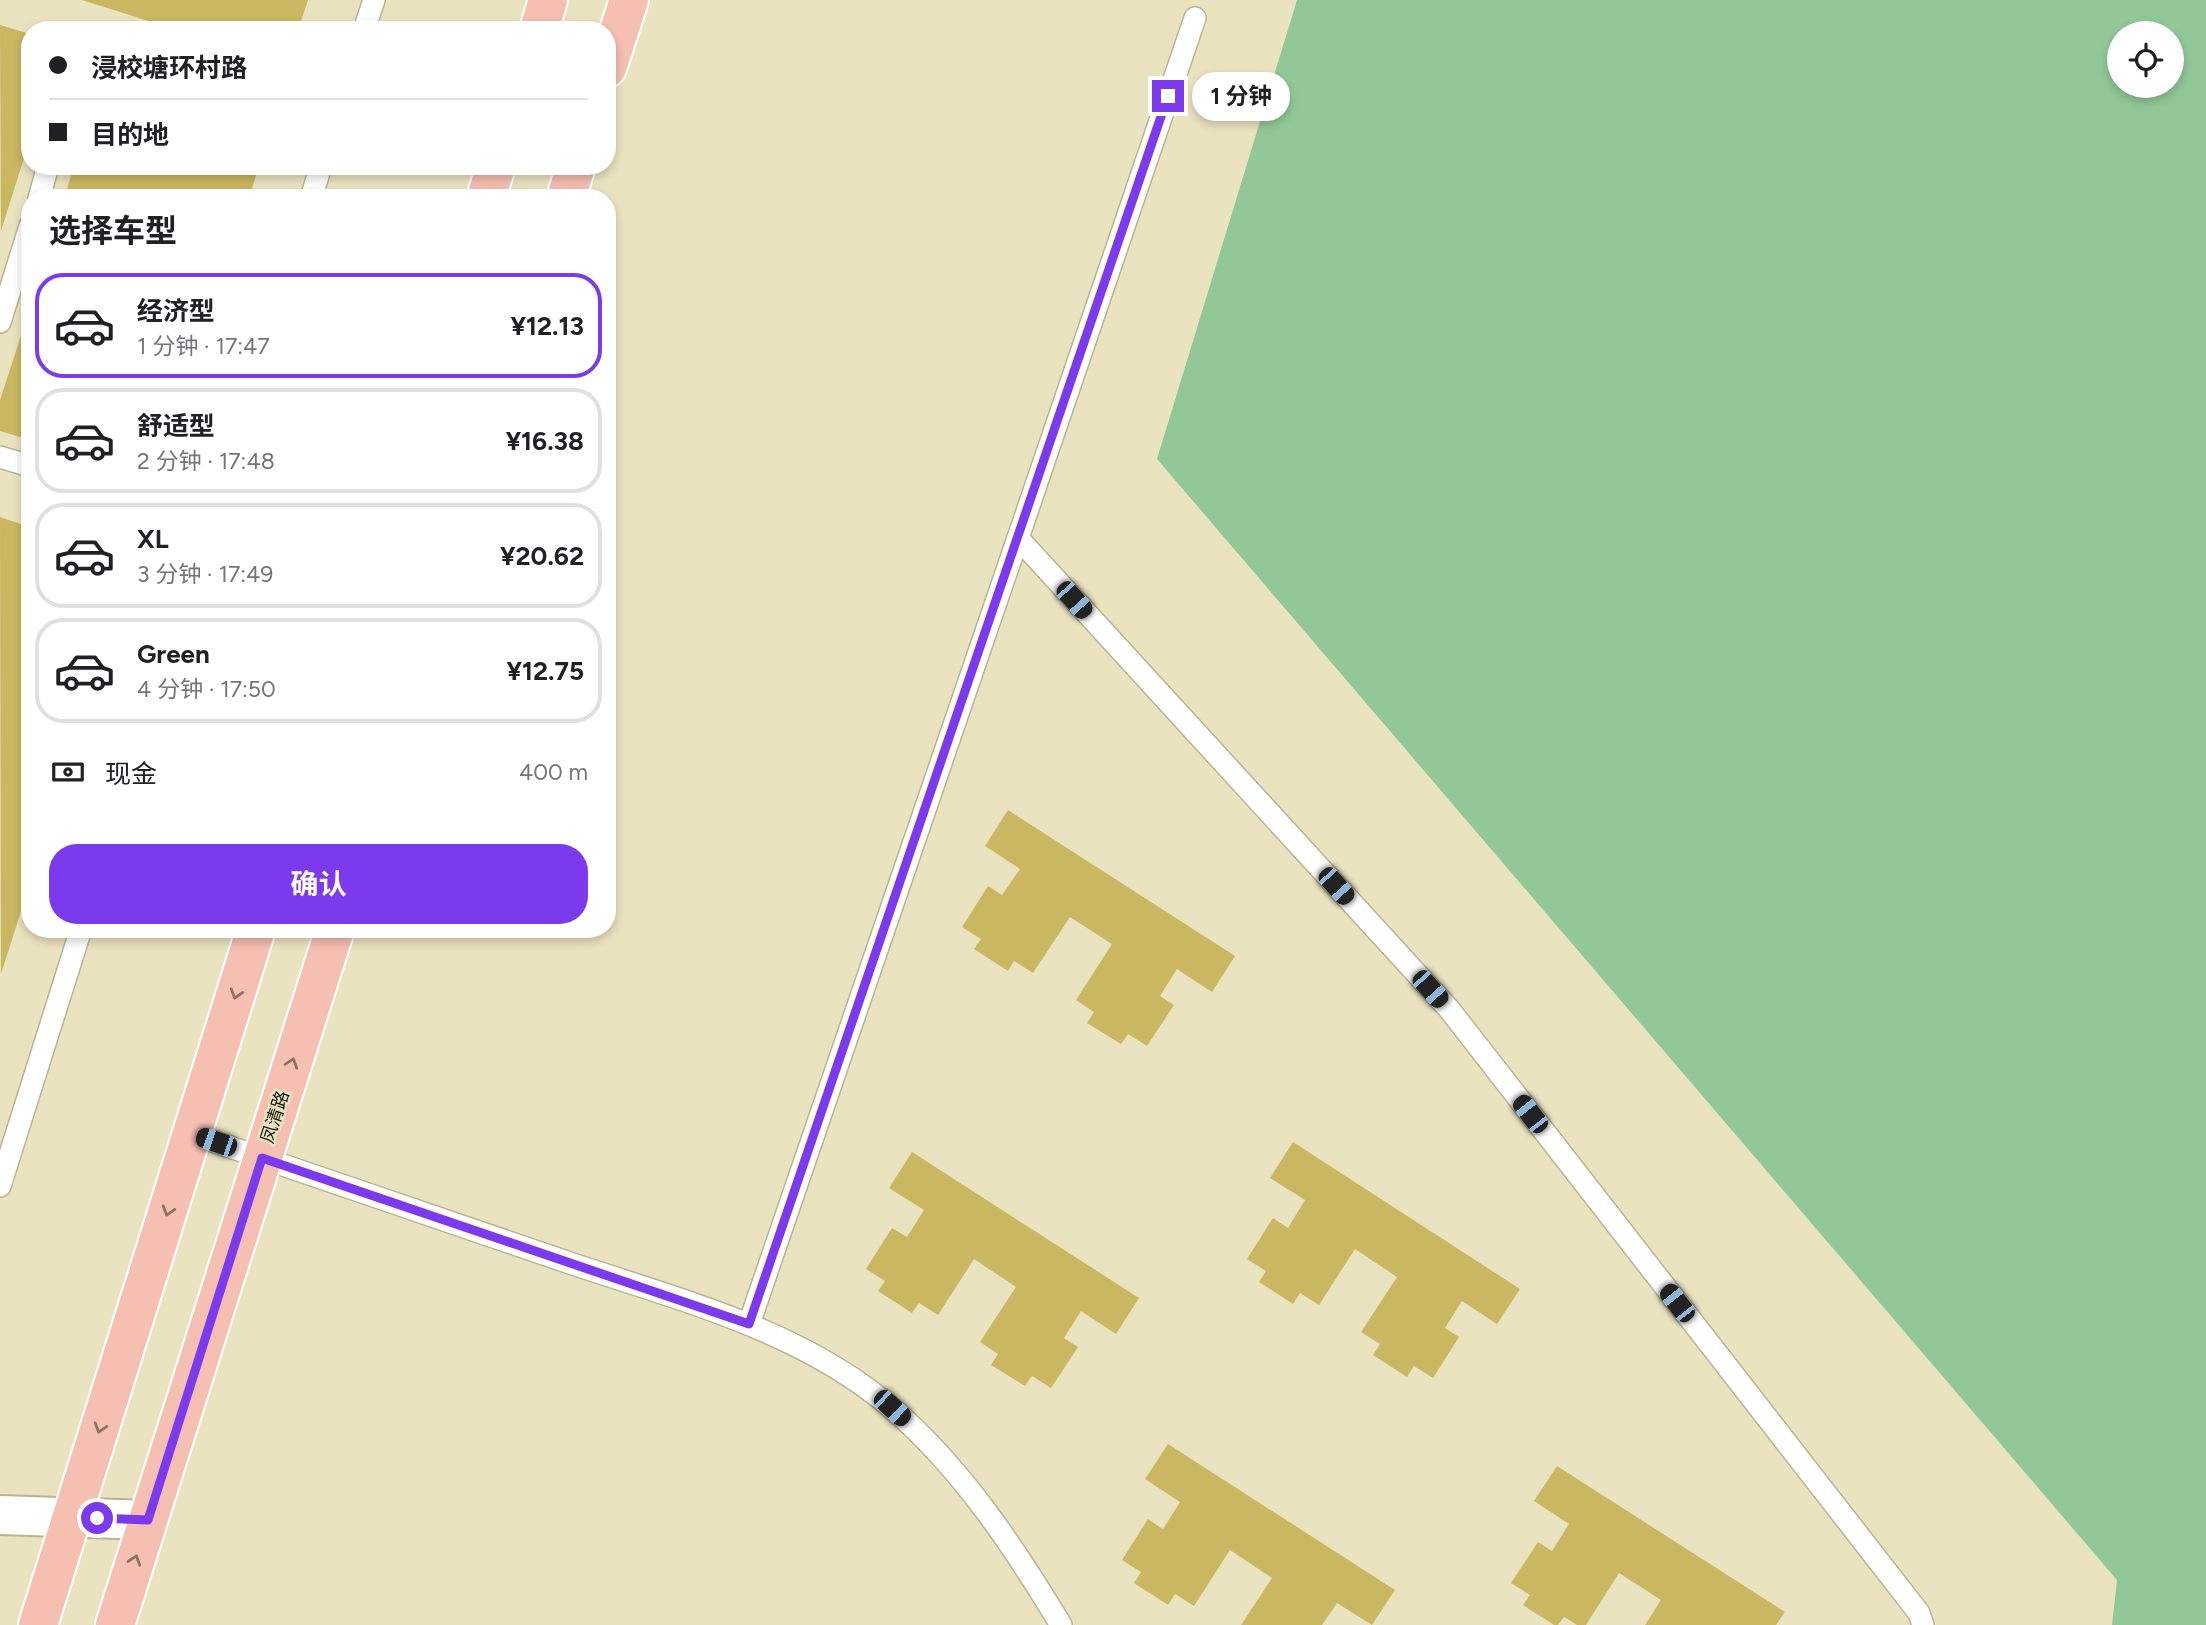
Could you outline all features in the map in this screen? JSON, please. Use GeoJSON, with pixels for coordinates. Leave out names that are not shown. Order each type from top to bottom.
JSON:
{"type":"FeatureCollection","features":[{"type":"Feature","properties":{"kind":"highway"},"geometry":{"type":"LineString","coordinates":[[542,21],[548,0]]}},
{"type":"Feature","properties":{"kind":"highway"},"geometry":{"type":"LineString","coordinates":[[616,40],[629,0]]}},
{"type":"Feature","properties":{"kind":"highway"},"geometry":{"type":"LineString","coordinates":[[38,1625],[253,938]]}},
{"type":"Feature","properties":{"kind":"highway","name":"凤清路"},"geometry":{"type":"LineString","coordinates":[[115,1625],[332,938]]}},
{"type":"Feature","properties":{"kind":"street"},"geometry":{"type":"LineString","coordinates":[[0,1515],[148,1520]]}},
{"type":"Feature","properties":{"kind":"lane"},"geometry":{"type":"LineString","coordinates":[[367,21],[374,0]]}},
{"type":"Feature","properties":{"kind":"lane"},"geometry":{"type":"LineString","coordinates":[[749,1324],[1195,18]]}},
{"type":"Feature","properties":{"kind":"lane"},"geometry":{"type":"LineString","coordinates":[[0,322],[21,255]]}},
{"type":"Feature","properties":{"kind":"lane"},"geometry":{"type":"LineString","coordinates":[[0,457],[21,463]]}},
{"type":"Feature","properties":{"kind":"lane"},"geometry":{"type":"LineString","coordinates":[[1018,538],[1449,1009],[1919,1614],[1923,1625]]}},
{"type":"Feature","properties":{"kind":"lane"},"geometry":{"type":"LineString","coordinates":[[0,1186],[78,938]]}},
{"type":"Feature","properties":{"kind":"lane"},"geometry":{"type":"LineString","coordinates":[[192,1134],[749,1324],[847,1374],[892,1408],[932,1446],[982,1507],[1029,1572],[1061,1625]]}},
{"type":"Feature","properties":{"kind":"green space"},"geometry":{"type":"Polygon","coordinates":[[[1297,0],[2206,0],[2206,1625],[2112,1625],[2117,1580],[1157,459],[1297,0]]]}},
{"type":"Feature","properties":{"kind":"building"},"geometry":{"type":"Polygon","coordinates":[[[82,0],[308,0],[301,21],[148,21],[82,0]]]}},
{"type":"Feature","properties":{"kind":"building"},"geometry":{"type":"Polygon","coordinates":[[[0,25],[21,31],[21,168],[1,231],[0,25]]]}},
{"type":"Feature","properties":{"kind":"building"},"geometry":{"type":"Polygon","coordinates":[[[71,175],[256,175],[252,189],[67,189],[71,175]]]}},
{"type":"Feature","properties":{"kind":"building"},"geometry":{"type":"Polygon","coordinates":[[[21,336],[21,437],[0,431],[0,400],[21,336]]]}},
{"type":"Feature","properties":{"kind":"building"},"geometry":{"type":"Polygon","coordinates":[[[0,517],[21,524],[21,911],[1,974],[0,517]]]}},
{"type":"Feature","properties":{"kind":"building"},"geometry":{"type":"Polygon","coordinates":[[[1008,810],[1235,956],[1212,992],[1177,969],[1160,996],[1174,1005],[1147,1046],[1128,1034],[1121,1044],[1087,1023],[1094,1012],[1076,1000],[1112,944],[1070,917],[1033,973],[1014,961],[1008,971],[974,949],[981,939],[962,927],[988,886],[1002,895],[1020,869],[985,846],[1008,810]]]}},
{"type":"Feature","properties":{"kind":"building"},"geometry":{"type":"Polygon","coordinates":[[[1293,1142],[1520,1289],[1497,1324],[1462,1301],[1445,1328],[1459,1337],[1433,1378],[1414,1366],[1407,1377],[1373,1355],[1380,1344],[1361,1332],[1397,1277],[1355,1249],[1319,1305],[1300,1293],[1293,1304],[1259,1282],[1266,1271],[1247,1259],[1273,1218],[1288,1228],[1305,1200],[1270,1178],[1293,1142]]]}},
{"type":"Feature","properties":{"kind":"building"},"geometry":{"type":"Polygon","coordinates":[[[912,1152],[1139,1298],[1116,1334],[1081,1311],[1064,1338],[1078,1347],[1051,1388],[1032,1376],[1025,1386],[991,1365],[998,1354],[980,1342],[1016,1287],[974,1259],[938,1315],[919,1303],[912,1313],[878,1291],[885,1281],[866,1269],[892,1228],[907,1237],[924,1210],[889,1188],[912,1152]]]}},
{"type":"Feature","properties":{"kind":"building"},"geometry":{"type":"Polygon","coordinates":[[[1168,1444],[1395,1590],[1372,1625],[1337,1603],[1322,1625],[1241,1625],[1272,1578],[1230,1550],[1194,1606],[1175,1594],[1168,1605],[1134,1583],[1141,1572],[1122,1560],[1148,1519],[1163,1529],[1180,1502],[1145,1479],[1168,1444]]]}},
{"type":"Feature","properties":{"kind":"building"},"geometry":{"type":"Polygon","coordinates":[[[1557,1466],[1785,1612],[1776,1625],[1645,1625],[1661,1600],[1619,1573],[1586,1625],[1577,1625],[1564,1617],[1558,1625],[1554,1625],[1523,1605],[1530,1595],[1511,1583],[1538,1542],[1552,1551],[1569,1524],[1534,1501],[1557,1466]]]}},
{"type":"Feature","properties":{"kind":"route"},"geometry":{"type":"LineString","coordinates":[[97,1518],[148,1520],[262,1158],[749,1324],[1168,96]]}}]}
